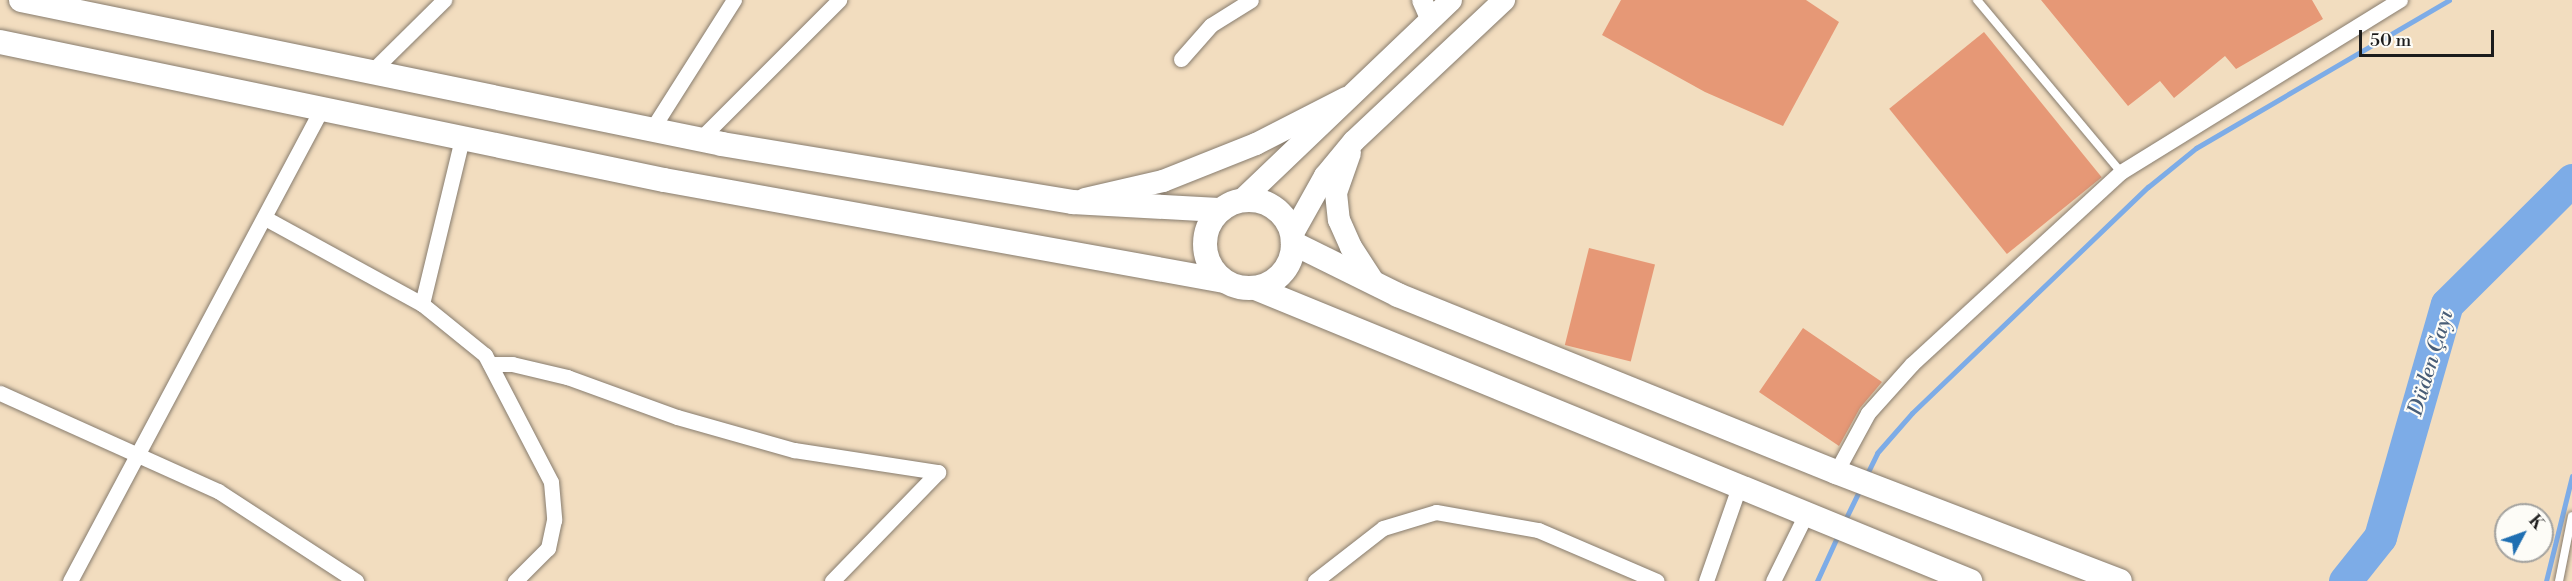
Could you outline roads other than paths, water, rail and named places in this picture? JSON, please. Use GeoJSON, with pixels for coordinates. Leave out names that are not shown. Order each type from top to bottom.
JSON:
{"type":"FeatureCollection","features":[{"type":"Feature","properties":{"kind":"main road"},"geometry":{"type":"LineString","coordinates":[[21,0],[96,7],[371,72],[700,139],[1072,202],[1219,210],[1242,200],[1346,98],[1426,9],[1451,0]]}},
{"type":"Feature","properties":{"kind":"main road"},"geometry":{"type":"LineString","coordinates":[[1255,288],[1281,275],[1289,263],[1293,239],[1325,176],[1354,141],[1504,0]]}},
{"type":"Feature","properties":{"kind":"main road"},"geometry":{"type":"LineString","coordinates":[[0,42],[664,180],[1255,288],[1970,581]]}},
{"type":"Feature","properties":{"kind":"main road"},"geometry":{"type":"LineString","coordinates":[[1072,202],[1163,181],[1256,144],[1346,98]]}},
{"type":"Feature","properties":{"kind":"main road"},"geometry":{"type":"LineString","coordinates":[[1354,141],[1336,193],[1339,220],[1351,247],[1373,281]]}},
{"type":"Feature","properties":{"kind":"main road"},"geometry":{"type":"LineString","coordinates":[[1242,200],[1268,204],[1284,217],[1293,239],[1398,295],[1836,472],[2112,578]]}},
{"type":"Feature","properties":{"kind":"main road"},"geometry":{"type":"LineString","coordinates":[[1219,210],[1205,233],[1204,247],[1207,260],[1224,281]]}},
{"type":"Feature","properties":{"kind":"street"},"geometry":{"type":"LineString","coordinates":[[371,72],[444,0]]}},
{"type":"Feature","properties":{"kind":"street"},"geometry":{"type":"LineString","coordinates":[[652,129],[734,0]]}},
{"type":"Feature","properties":{"kind":"street"},"geometry":{"type":"LineString","coordinates":[[700,139],[840,0]]}},
{"type":"Feature","properties":{"kind":"street"},"geometry":{"type":"LineString","coordinates":[[1181,59],[1211,25],[1251,0]]}},
{"type":"Feature","properties":{"kind":"street"},"geometry":{"type":"LineString","coordinates":[[1836,472],[1868,412],[1912,364],[2121,172],[2400,0]]}},
{"type":"Feature","properties":{"kind":"street"},"geometry":{"type":"LineString","coordinates":[[70,581],[139,456],[321,110]]}},
{"type":"Feature","properties":{"kind":"street"},"geometry":{"type":"LineString","coordinates":[[422,304],[462,139]]}},
{"type":"Feature","properties":{"kind":"street"},"geometry":{"type":"LineString","coordinates":[[265,218],[422,304],[485,355],[551,482],[554,520],[548,548],[515,581]]}},
{"type":"Feature","properties":{"kind":"street"},"geometry":{"type":"LineString","coordinates":[[490,364],[512,364],[567,377],[677,417],[794,450],[939,472],[832,581]]}},
{"type":"Feature","properties":{"kind":"street"},"geometry":{"type":"LineString","coordinates":[[0,393],[218,491],[356,581]]}},
{"type":"Feature","properties":{"kind":"street"},"geometry":{"type":"LineString","coordinates":[[1706,581],[1739,487]]}},
{"type":"Feature","properties":{"kind":"street"},"geometry":{"type":"LineString","coordinates":[[1315,581],[1383,528],[1436,512],[1538,530],[1658,581]]}},
{"type":"Feature","properties":{"kind":"street"},"geometry":{"type":"LineString","coordinates":[[1773,581],[1806,514]]}},
{"type":"Feature","properties":{"kind":"lane"},"geometry":{"type":"LineString","coordinates":[[1977,0],[2121,172]]}},
{"type":"Feature","properties":{"kind":"lane"},"geometry":{"type":"LineString","coordinates":[[2559,581],[2572,516]]}},
{"type":"Feature","properties":{"kind":"waterway"},"geometry":{"type":"LineString","coordinates":[[1866,476],[1877,453],[1912,413],[2148,187],[2196,148],[2449,0]]}},
{"type":"Feature","properties":{"kind":"waterway","name":"Düden Çayı"},"geometry":{"type":"LineString","coordinates":[[2345,581],[2380,537],[2447,304],[2572,180]]}},
{"type":"Feature","properties":{"kind":"waterway"},"geometry":{"type":"LineString","coordinates":[[2546,581],[2572,476]]}},
{"type":"Feature","properties":{"kind":"waterway"},"geometry":{"type":"LineString","coordinates":[[1844,522],[1861,487]]}},
{"type":"Feature","properties":{"kind":"waterway"},"geometry":{"type":"LineString","coordinates":[[1817,581],[1839,533]]}}]}
